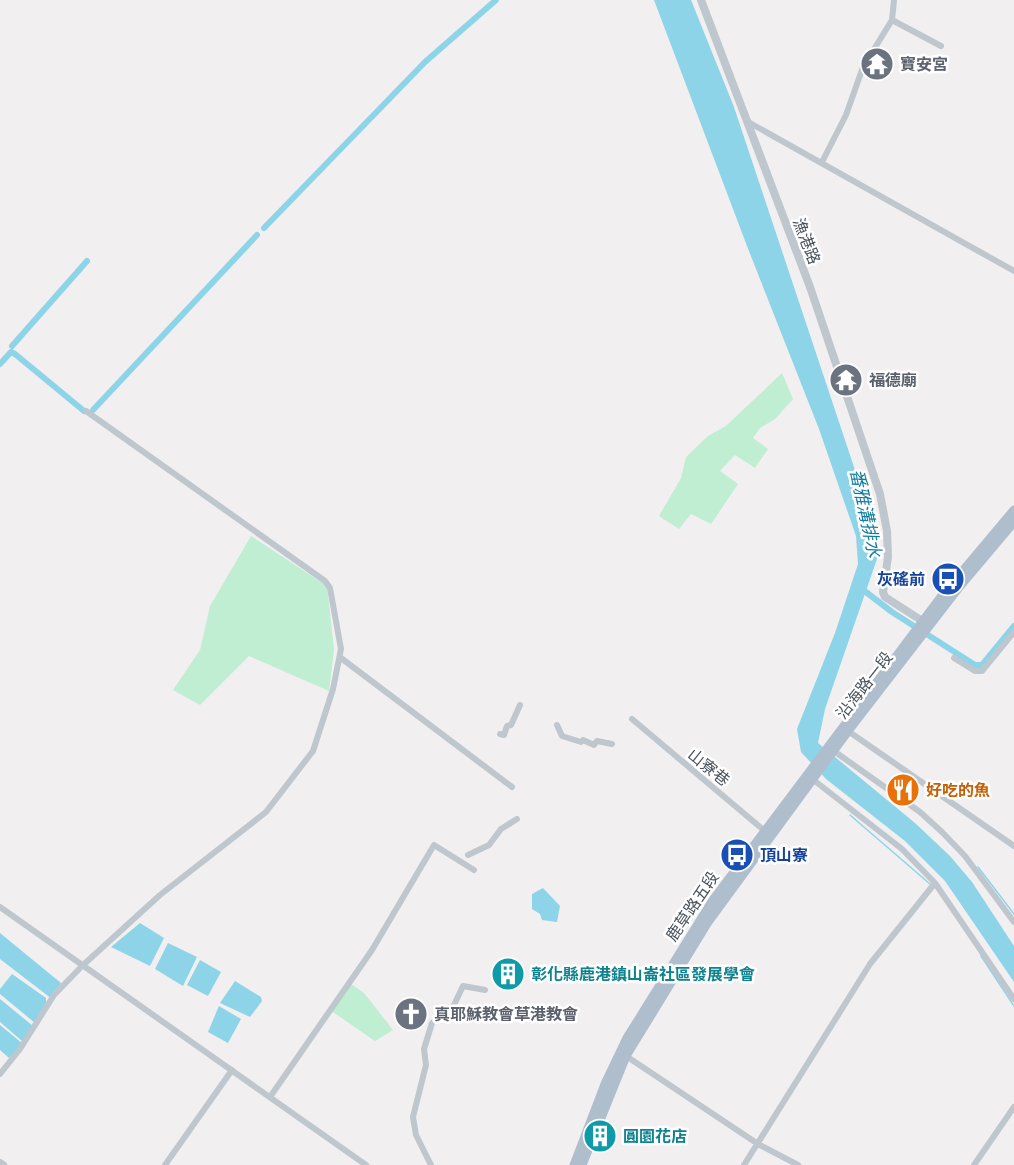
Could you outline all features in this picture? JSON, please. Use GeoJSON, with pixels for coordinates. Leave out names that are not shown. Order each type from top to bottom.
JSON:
{"type":"FeatureCollection","features":[{"type":"Feature","properties":{"kind":"main road"},"geometry":{"type":"LineString","coordinates":[[918,634],[1002,530],[1014,510]]}},
{"type":"Feature","properties":{"kind":"main road"},"geometry":{"type":"LineString","coordinates":[[1002,530],[1014,522]]}},
{"type":"Feature","properties":{"kind":"main road","name":"沿海路一段"},"geometry":{"type":"LineString","coordinates":[[830,749],[848,731],[918,634]]}},
{"type":"Feature","properties":{"kind":"main road","name":"沿海路一段"},"geometry":{"type":"LineString","coordinates":[[830,749],[918,634]]}},
{"type":"Feature","properties":{"kind":"main road","name":"鹿草路五段"},"geometry":{"type":"LineString","coordinates":[[574,1165],[605,1084],[627,1038],[713,900],[830,749]]}},
{"type":"Feature","properties":{"kind":"main road","name":"鹿草路五段"},"geometry":{"type":"LineString","coordinates":[[582,1165],[626,1056],[687,954],[766,832]]}},
{"type":"Feature","properties":{"kind":"street","name":"漁港路"},"geometry":{"type":"LineString","coordinates":[[702,0],[810,287],[880,494],[887,531],[888,557],[883,592],[885,597],[926,624]]}},
{"type":"Feature","properties":{"kind":"street"},"geometry":{"type":"LineString","coordinates":[[822,162],[846,116],[863,67],[892,20],[894,0]]}},
{"type":"Feature","properties":{"kind":"street"},"geometry":{"type":"LineString","coordinates":[[892,20],[941,46]]}},
{"type":"Feature","properties":{"kind":"street"},"geometry":{"type":"LineString","coordinates":[[750,123],[1014,271]]}},
{"type":"Feature","properties":{"kind":"street"},"geometry":{"type":"LineString","coordinates":[[0,1074],[21,1049],[54,995],[82,966],[160,895],[266,812],[314,751],[341,658],[332,596],[325,581],[86,411]]}},
{"type":"Feature","properties":{"kind":"street"},"geometry":{"type":"LineString","coordinates":[[954,658],[975,671],[982,671],[1014,632]]}},
{"type":"Feature","properties":{"kind":"street"},"geometry":{"type":"LineString","coordinates":[[341,658],[512,787]]}},
{"type":"Feature","properties":{"kind":"street"},"geometry":{"type":"LineString","coordinates":[[500,734],[504,735],[507,726],[511,725],[520,705]]}},
{"type":"Feature","properties":{"kind":"street","name":"山寮巷"},"geometry":{"type":"LineString","coordinates":[[632,719],[766,832]]}},
{"type":"Feature","properties":{"kind":"street"},"geometry":{"type":"LineString","coordinates":[[557,725],[562,736],[580,742],[583,740],[594,745],[597,741],[612,744]]}},
{"type":"Feature","properties":{"kind":"street"},"geometry":{"type":"LineString","coordinates":[[848,731],[1014,846]]}},
{"type":"Feature","properties":{"kind":"street"},"geometry":{"type":"LineString","coordinates":[[830,749],[920,812],[942,832],[965,856],[1014,922]]}},
{"type":"Feature","properties":{"kind":"street"},"geometry":{"type":"LineString","coordinates":[[810,775],[902,849],[936,883],[1014,999]]}},
{"type":"Feature","properties":{"kind":"street"},"geometry":{"type":"LineString","coordinates":[[468,855],[489,845],[501,829],[517,819]]}},
{"type":"Feature","properties":{"kind":"street"},"geometry":{"type":"LineString","coordinates":[[270,1096],[372,950],[434,845],[474,870]]}},
{"type":"Feature","properties":{"kind":"street"},"geometry":{"type":"LineString","coordinates":[[744,1165],[870,964],[936,883]]}},
{"type":"Feature","properties":{"kind":"street"},"geometry":{"type":"LineString","coordinates":[[0,907],[366,1165]]}},
{"type":"Feature","properties":{"kind":"street"},"geometry":{"type":"LineString","coordinates":[[430,1165],[416,1135],[413,1117],[426,1065],[424,1049],[427,1033],[432,1023],[454,1005],[464,986],[485,990]]}},
{"type":"Feature","properties":{"kind":"street"},"geometry":{"type":"LineString","coordinates":[[626,1056],[758,1144],[798,1165]]}},
{"type":"Feature","properties":{"kind":"street"},"geometry":{"type":"LineString","coordinates":[[165,1165],[232,1070]]}},
{"type":"Feature","properties":{"kind":"street"},"geometry":{"type":"LineString","coordinates":[[974,1165],[1014,1107]]}},
{"type":"Feature","properties":{"kind":"green space"},"geometry":{"type":"Polygon","coordinates":[[[782,373],[793,399],[775,419],[760,428],[753,438],[768,449],[755,468],[735,455],[720,471],[738,484],[711,524],[691,514],[679,529],[659,516],[681,478],[686,457],[708,436],[726,426],[782,373]]]}},
{"type":"Feature","properties":{"kind":"green space"},"geometry":{"type":"Polygon","coordinates":[[[251,536],[327,586],[334,650],[329,691],[249,656],[200,705],[173,690],[200,650],[210,606],[251,536]]]}},
{"type":"Feature","properties":{"kind":"green space"},"geometry":{"type":"Polygon","coordinates":[[[351,984],[364,993],[393,1030],[375,1041],[330,1010],[351,984]]]}},
{"type":"Feature","properties":{"kind":"water","name":"番雅溝排水"},"geometry":{"type":"Polygon","coordinates":[[[654,0],[691,0],[734,107],[870,515],[877,559],[825,709],[818,743],[915,823],[950,856],[972,882],[1014,946],[1014,982],[945,881],[905,841],[826,779],[801,752],[797,729],[835,633],[858,564],[856,536],[819,429],[654,0]]]}},
{"type":"Feature","properties":{"kind":"water"},"geometry":{"type":"Polygon","coordinates":[[[543,888],[560,906],[557,922],[542,920],[540,914],[532,909],[532,894],[543,888]]]}},
{"type":"Feature","properties":{"kind":"water"},"geometry":{"type":"Polygon","coordinates":[[[140,923],[164,938],[150,966],[111,947],[140,923]]]}},
{"type":"Feature","properties":{"kind":"water"},"geometry":{"type":"Polygon","coordinates":[[[0,933],[61,983],[52,999],[0,959],[0,933]]]}},
{"type":"Feature","properties":{"kind":"water"},"geometry":{"type":"Polygon","coordinates":[[[168,943],[197,957],[183,986],[155,969],[168,943]]]}},
{"type":"Feature","properties":{"kind":"water"},"geometry":{"type":"Polygon","coordinates":[[[200,960],[221,972],[208,996],[187,985],[200,960]]]}},
{"type":"Feature","properties":{"kind":"water"},"geometry":{"type":"Polygon","coordinates":[[[12,974],[46,998],[46,1003],[35,1023],[0,994],[0,989],[12,974]]]}},
{"type":"Feature","properties":{"kind":"water"},"geometry":{"type":"Polygon","coordinates":[[[235,981],[261,997],[262,1001],[250,1017],[220,1003],[235,981]]]}},
{"type":"Feature","properties":{"kind":"water"},"geometry":{"type":"Polygon","coordinates":[[[0,999],[33,1026],[22,1041],[0,1022],[0,999]]]}},
{"type":"Feature","properties":{"kind":"water"},"geometry":{"type":"Polygon","coordinates":[[[219,1006],[241,1019],[228,1043],[208,1032],[219,1006]]]}},
{"type":"Feature","properties":{"kind":"water"},"geometry":{"type":"Polygon","coordinates":[[[0,1025],[23,1044],[9,1058],[0,1050],[0,1025]]]}},
{"type":"Feature","properties":{"kind":"waterway"},"geometry":{"type":"LineString","coordinates":[[264,228],[425,62],[496,0]]}},
{"type":"Feature","properties":{"kind":"waterway"},"geometry":{"type":"LineString","coordinates":[[93,410],[257,235]]}},
{"type":"Feature","properties":{"kind":"waterway"},"geometry":{"type":"LineString","coordinates":[[12,346],[87,261]]}},
{"type":"Feature","properties":{"kind":"waterway"},"geometry":{"type":"LineString","coordinates":[[0,364],[11,352],[15,354],[84,411]]}},
{"type":"Feature","properties":{"kind":"waterway"},"geometry":{"type":"LineString","coordinates":[[862,589],[892,612],[975,665],[982,665],[1014,626]]}},
{"type":"Feature","properties":{"kind":"waterway"},"geometry":{"type":"LineString","coordinates":[[850,815],[930,884]]}},
{"type":"Feature","properties":{"kind":"waterway"},"geometry":{"type":"LineString","coordinates":[[978,867],[1014,914]]}},
{"type":"Feature","properties":{"kind":"waterway"},"geometry":{"type":"LineString","coordinates":[[981,956],[1014,1006]]}},
{"type":"Feature","properties":{"kind":"place","name":"寶安宮"},"geometry":{"type":"Point","coordinates":[877,64]}},
{"type":"Feature","properties":{"kind":"place","name":"福德廟"},"geometry":{"type":"Point","coordinates":[846,380]}},
{"type":"Feature","properties":{"kind":"place","name":"灰磘前"},"geometry":{"type":"Point","coordinates":[948,579]}},
{"type":"Feature","properties":{"kind":"place","name":"好吃的魚"},"geometry":{"type":"Point","coordinates":[903,790]}},
{"type":"Feature","properties":{"kind":"place","name":"頂山寮"},"geometry":{"type":"Point","coordinates":[737,855]}},
{"type":"Feature","properties":{"kind":"place","name":"彰化縣鹿港鎮山崙社區發展學會"},"geometry":{"type":"Point","coordinates":[508,974]}},
{"type":"Feature","properties":{"kind":"place","name":"真耶穌教會草港教會"},"geometry":{"type":"Point","coordinates":[411,1014]}},
{"type":"Feature","properties":{"kind":"place","name":"圓園花店"},"geometry":{"type":"Point","coordinates":[600,1136]}}]}
